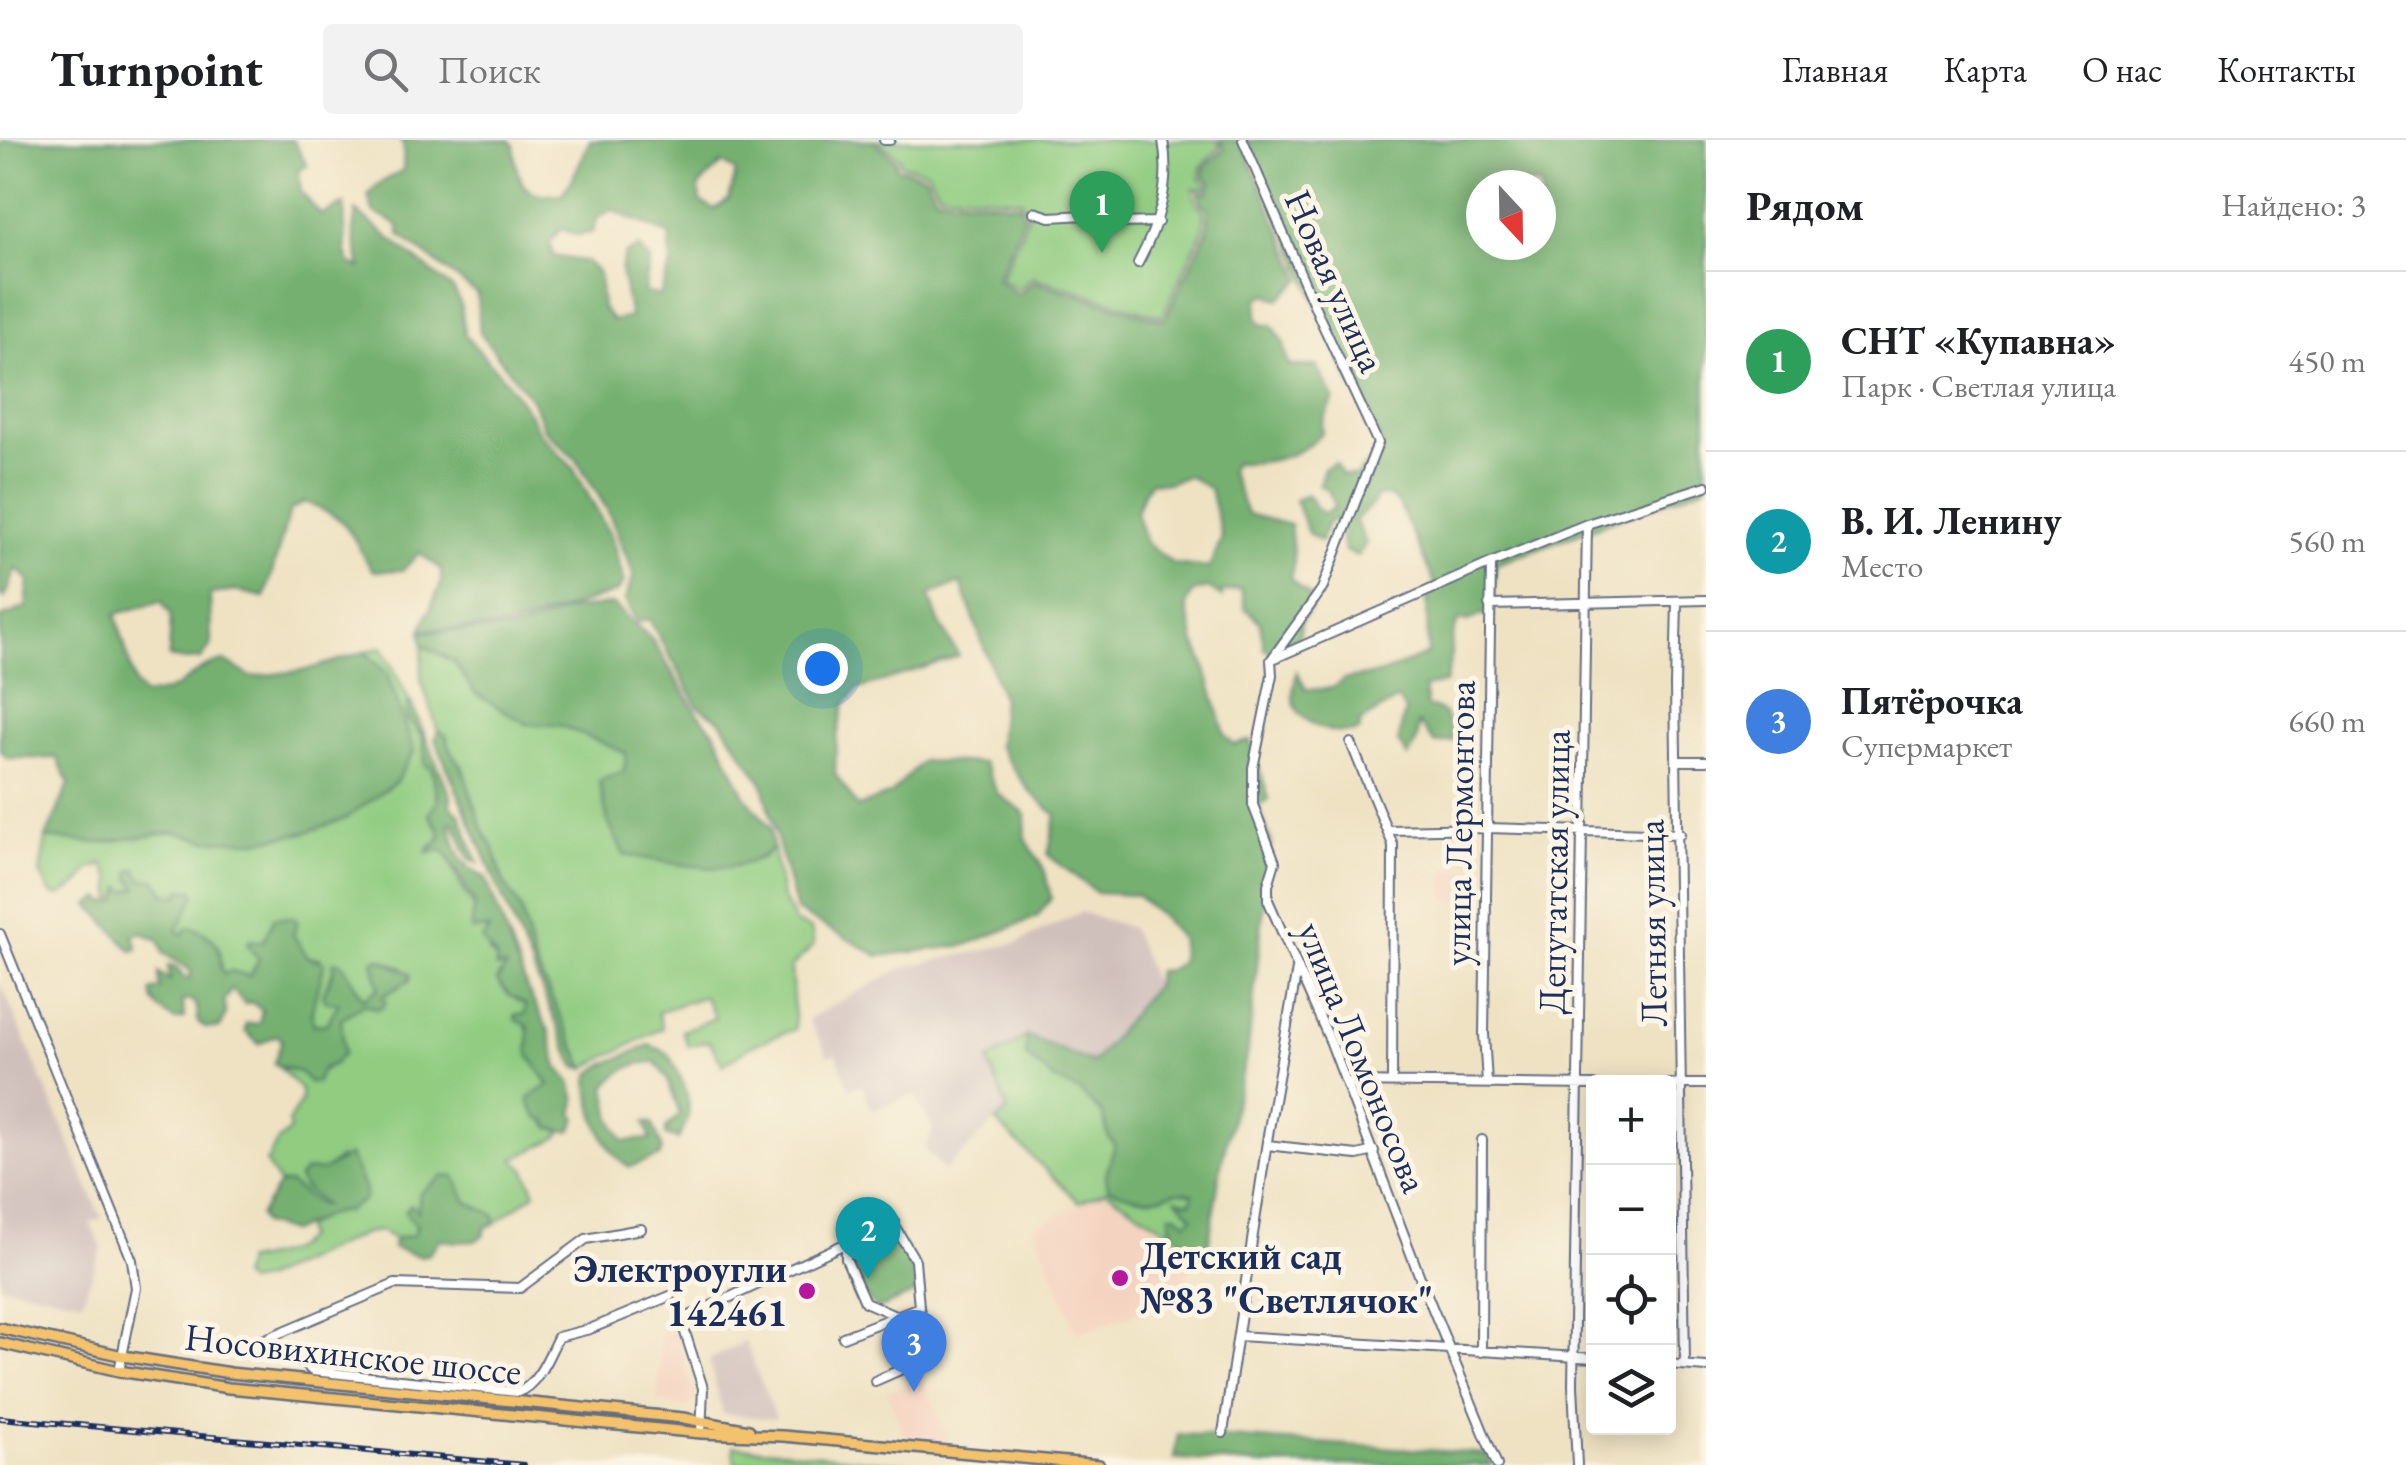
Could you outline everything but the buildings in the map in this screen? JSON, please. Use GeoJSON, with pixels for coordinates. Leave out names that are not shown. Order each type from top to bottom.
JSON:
{"type":"FeatureCollection","features":[{"type":"Feature","properties":{"kind":"main road","name":"Носовихинское шоссе"},"geometry":{"type":"LineString","coordinates":[[0,1328],[123,1356],[230,1373],[783,1436],[1099,1465]]}},
{"type":"Feature","properties":{"kind":"main road","name":"Носовихинское шоссе"},"geometry":{"type":"LineString","coordinates":[[0,1343],[119,1372],[229,1388],[702,1427]]}},
{"type":"Feature","properties":{"kind":"street"},"geometry":{"type":"LineString","coordinates":[[1138,264],[1158,222],[1165,190],[1163,140]]}},
{"type":"Feature","properties":{"kind":"street","name":"Новая улица"},"geometry":{"type":"LineString","coordinates":[[1243,140],[1378,443],[1322,589],[1271,660]]}},
{"type":"Feature","properties":{"kind":"street"},"geometry":{"type":"LineString","coordinates":[[1034,212],[1041,216],[1086,215],[1118,222],[1158,222]]}},
{"type":"Feature","properties":{"kind":"street"},"geometry":{"type":"LineString","coordinates":[[1271,660],[1587,524],[1706,486]]}},
{"type":"Feature","properties":{"kind":"street","name":"Депутатская улица"},"geometry":{"type":"LineString","coordinates":[[1577,1465],[1574,1357],[1587,524]]}},
{"type":"Feature","properties":{"kind":"street","name":"улица Лермонтова"},"geometry":{"type":"LineString","coordinates":[[1487,1083],[1484,1034],[1490,563]]}},
{"type":"Feature","properties":{"kind":"street"},"geometry":{"type":"LineString","coordinates":[[1489,605],[1706,600]]}},
{"type":"Feature","properties":{"kind":"street","name":"Летняя улица"},"geometry":{"type":"LineString","coordinates":[[1677,601],[1675,686],[1686,1365]]}},
{"type":"Feature","properties":{"kind":"street","name":"улица Ломоносова"},"geometry":{"type":"LineString","coordinates":[[1271,660],[1266,710],[1253,768],[1253,805],[1275,862],[1268,900],[1374,1151],[1497,1465]]}},
{"type":"Feature","properties":{"kind":"street"},"geometry":{"type":"LineString","coordinates":[[1351,743],[1388,830],[1394,861],[1392,1082]]}},
{"type":"Feature","properties":{"kind":"street"},"geometry":{"type":"LineString","coordinates":[[1678,762],[1706,761]]}},
{"type":"Feature","properties":{"kind":"street"},"geometry":{"type":"LineString","coordinates":[[1388,830],[1488,828],[1680,834]]}},
{"type":"Feature","properties":{"kind":"street"},"geometry":{"type":"LineString","coordinates":[[0,934],[132,1260],[136,1288],[119,1372]]}},
{"type":"Feature","properties":{"kind":"street"},"geometry":{"type":"LineString","coordinates":[[1223,1433],[1298,967]]}},
{"type":"Feature","properties":{"kind":"street"},"geometry":{"type":"LineString","coordinates":[[1346,1082],[1586,1085]]}},
{"type":"Feature","properties":{"kind":"street"},"geometry":{"type":"LineString","coordinates":[[1676,1084],[1706,1084]]}},
{"type":"Feature","properties":{"kind":"street"},"geometry":{"type":"LineString","coordinates":[[1482,1140],[1482,1352]]}},
{"type":"Feature","properties":{"kind":"street"},"geometry":{"type":"LineString","coordinates":[[1267,1146],[1357,1154],[1374,1151]]}},
{"type":"Feature","properties":{"kind":"street"},"geometry":{"type":"LineString","coordinates":[[702,1427],[703,1388],[681,1320],[893,1221],[915,1260],[923,1328],[934,1355],[876,1381]]}},
{"type":"Feature","properties":{"kind":"street"},"geometry":{"type":"LineString","coordinates":[[249,1346],[394,1284],[520,1288],[586,1239],[641,1229]]}},
{"type":"Feature","properties":{"kind":"street"},"geometry":{"type":"LineString","coordinates":[[846,1243],[846,1258],[866,1302],[923,1328]]}},
{"type":"Feature","properties":{"kind":"street"},"geometry":{"type":"LineString","coordinates":[[302,1360],[312,1371],[518,1392],[526,1390],[545,1364],[558,1337],[590,1329],[670,1296]]}},
{"type":"Feature","properties":{"kind":"street"},"geometry":{"type":"LineString","coordinates":[[844,1337],[919,1307]]}},
{"type":"Feature","properties":{"kind":"street"},"geometry":{"type":"LineString","coordinates":[[1238,1336],[1586,1358]]}},
{"type":"Feature","properties":{"kind":"street"},"geometry":{"type":"LineString","coordinates":[[1676,1364],[1706,1368]]}},
{"type":"Feature","properties":{"kind":"shaded area"},"geometry":{"type":"Polygon","coordinates":[[[1449,869],[1484,870],[1484,900],[1445,900],[1445,873],[1449,869]]]}},
{"type":"Feature","properties":{"kind":"shaded area"},"geometry":{"type":"Polygon","coordinates":[[[1081,912],[1131,928],[1155,985],[1092,1063],[1027,1037],[1008,1110],[945,1170],[925,1150],[933,1129],[914,1095],[872,1110],[862,1085],[849,1089],[836,1053],[828,1056],[808,1019],[901,968],[1017,943],[1081,912]]]}},
{"type":"Feature","properties":{"kind":"shaded area"},"geometry":{"type":"Polygon","coordinates":[[[0,982],[102,1219],[90,1222],[102,1249],[82,1301],[0,1285],[0,982]]]}},
{"type":"Feature","properties":{"kind":"shaded area","name":"Детский сад №83 \"Светлячок\""},"geometry":{"type":"Polygon","coordinates":[[[1105,1193],[1200,1255],[1172,1300],[1077,1334],[1034,1227],[1105,1193]]]}},
{"type":"Feature","properties":{"kind":"shaded area"},"geometry":{"type":"Polygon","coordinates":[[[675,1328],[694,1397],[690,1407],[657,1402],[661,1333],[675,1328]]]}},
{"type":"Feature","properties":{"kind":"shaded area"},"geometry":{"type":"Polygon","coordinates":[[[745,1341],[776,1419],[723,1414],[709,1360],[745,1341]]]}},
{"type":"Feature","properties":{"kind":"shaded area"},"geometry":{"type":"Polygon","coordinates":[[[922,1377],[949,1442],[905,1437],[887,1392],[922,1377]]]}},
{"type":"Feature","properties":{"kind":"green space"},"geometry":{"type":"Polygon","coordinates":[[[293,140],[307,166],[298,170],[301,192],[321,215],[344,204],[350,264],[361,268],[353,230],[356,211],[454,290],[461,305],[465,335],[509,384],[538,431],[574,469],[612,539],[624,582],[617,592],[510,627],[421,630],[441,584],[441,569],[419,553],[403,570],[374,571],[342,522],[305,502],[290,510],[265,597],[236,591],[210,594],[211,645],[201,659],[169,657],[171,615],[161,601],[116,614],[135,684],[144,695],[159,693],[225,661],[251,677],[306,670],[365,652],[387,673],[414,751],[396,782],[345,819],[304,833],[256,841],[205,840],[175,832],[99,843],[46,838],[69,784],[57,758],[8,758],[0,751],[0,618],[26,607],[29,580],[17,569],[4,598],[0,594],[0,142],[293,140]]]}},
{"type":"Feature","properties":{"kind":"green space"},"geometry":{"type":"Polygon","coordinates":[[[400,140],[509,140],[514,145],[523,185],[537,194],[548,195],[562,194],[590,140],[872,140],[896,160],[896,167],[926,176],[936,196],[1019,204],[1025,215],[996,280],[1019,294],[1034,281],[1164,321],[1208,229],[1208,208],[1200,201],[1199,192],[1208,192],[1211,183],[1203,177],[1204,168],[1224,150],[1221,140],[1241,140],[1302,279],[1279,299],[1266,294],[1258,299],[1257,319],[1263,325],[1272,325],[1283,341],[1289,366],[1317,366],[1334,399],[1322,433],[1313,442],[1270,461],[1234,463],[1230,471],[1247,514],[1290,525],[1294,562],[1290,579],[1311,597],[1312,606],[1301,622],[1299,641],[1272,653],[1264,649],[1260,622],[1245,608],[1241,589],[1222,592],[1222,597],[1208,588],[1193,592],[1186,605],[1225,735],[1234,745],[1250,740],[1269,799],[1258,806],[1271,841],[1248,1048],[1221,1165],[1207,1254],[1173,1234],[1170,1214],[1187,1222],[1193,1216],[1177,1199],[1191,1202],[1193,1193],[1145,1198],[1108,1188],[1106,1176],[1115,1144],[1109,1138],[1103,1115],[1080,1092],[1054,1079],[1026,1056],[1027,1036],[1093,1063],[1155,985],[1157,971],[1180,963],[1181,940],[1136,895],[1097,893],[1048,855],[1056,815],[1030,792],[998,747],[1002,698],[961,583],[929,595],[959,656],[858,689],[844,706],[835,774],[858,807],[891,794],[922,761],[983,763],[998,794],[1025,814],[1026,839],[1045,872],[1051,898],[1037,917],[966,945],[879,956],[796,911],[763,784],[721,721],[698,706],[649,619],[637,622],[625,600],[634,575],[607,509],[576,459],[544,429],[533,401],[480,333],[477,294],[400,235],[398,225],[373,212],[368,196],[377,185],[403,170],[404,148],[400,140]],[[723,163],[699,186],[700,202],[715,209],[729,199],[736,172],[723,163]],[[612,210],[598,217],[593,232],[577,235],[561,229],[550,241],[553,256],[587,262],[599,274],[602,308],[613,321],[630,317],[621,270],[625,254],[639,247],[650,260],[644,292],[660,296],[671,265],[670,235],[612,210]],[[1188,476],[1167,483],[1151,482],[1136,513],[1146,543],[1173,564],[1209,568],[1222,538],[1210,489],[1188,476]]]}},
{"type":"Feature","properties":{"kind":"green space"},"geometry":{"type":"Polygon","coordinates":[[[876,140],[1218,140],[1220,148],[1201,167],[1199,179],[1207,184],[1206,188],[1194,189],[1196,203],[1204,210],[1204,228],[1162,317],[1033,277],[1019,289],[1000,279],[1029,215],[1021,200],[939,192],[928,172],[900,164],[900,158],[876,140]]]}},
{"type":"Feature","properties":{"kind":"green space"},"geometry":{"type":"Polygon","coordinates":[[[1248,140],[1706,140],[1706,486],[1496,564],[1492,611],[1468,621],[1459,620],[1445,683],[1424,687],[1427,707],[1443,713],[1453,741],[1435,743],[1418,723],[1417,740],[1408,757],[1398,742],[1405,711],[1398,699],[1360,722],[1359,731],[1350,733],[1318,727],[1301,715],[1293,697],[1297,672],[1306,689],[1326,689],[1343,680],[1383,673],[1428,654],[1427,593],[1435,584],[1399,504],[1388,496],[1375,496],[1374,503],[1355,520],[1366,543],[1358,556],[1345,551],[1337,519],[1327,523],[1321,542],[1308,533],[1295,500],[1308,495],[1324,514],[1335,507],[1328,490],[1319,485],[1324,469],[1335,463],[1342,475],[1356,476],[1381,449],[1380,439],[1348,377],[1248,140]]]}},
{"type":"Feature","properties":{"kind":"green space"},"geometry":{"type":"Polygon","coordinates":[[[612,604],[651,638],[697,712],[716,734],[745,796],[770,827],[773,848],[758,859],[741,865],[702,867],[624,855],[608,822],[599,781],[624,771],[626,753],[560,725],[527,724],[476,694],[454,662],[423,645],[421,632],[513,630],[569,610],[612,604]]]}},
{"type":"Feature","properties":{"kind":"green space"},"geometry":{"type":"Polygon","coordinates":[[[423,645],[454,662],[476,694],[527,723],[560,725],[627,753],[624,771],[761,859],[773,848],[782,897],[796,923],[811,929],[814,945],[791,967],[795,1029],[750,1046],[723,1065],[709,1041],[688,1046],[682,1031],[715,1018],[704,996],[658,1012],[662,1028],[585,1068],[534,961],[521,910],[503,881],[462,767],[451,752],[446,735],[438,731],[421,679],[423,645]]]}},
{"type":"Feature","properties":{"kind":"green space"},"geometry":{"type":"Polygon","coordinates":[[[381,647],[412,705],[408,704],[416,730],[423,736],[426,764],[432,770],[438,804],[429,815],[440,830],[440,839],[429,852],[443,850],[446,854],[489,929],[489,953],[506,967],[498,976],[509,995],[526,1005],[525,1023],[549,1086],[530,1098],[549,1127],[562,1131],[557,1138],[514,1159],[526,1170],[535,1193],[494,1224],[494,1215],[467,1202],[455,1177],[418,1212],[414,1235],[394,1239],[381,1231],[365,1233],[262,1280],[247,1283],[241,1277],[245,1261],[293,1248],[306,1238],[304,1227],[329,1214],[349,1210],[340,1158],[324,1170],[305,1171],[299,1178],[303,1187],[326,1205],[318,1205],[289,1183],[279,1184],[266,1163],[278,1141],[290,1130],[288,1122],[301,1101],[301,1090],[280,1068],[300,1072],[309,1082],[344,1053],[341,1019],[364,1004],[377,1009],[380,998],[410,980],[403,968],[378,958],[373,962],[379,988],[364,999],[351,977],[334,969],[323,995],[340,1003],[326,1024],[314,1025],[313,1002],[320,958],[307,957],[293,935],[297,922],[263,942],[250,976],[231,971],[225,974],[214,943],[198,930],[183,935],[177,931],[195,896],[166,894],[155,879],[127,891],[113,903],[111,879],[104,865],[89,869],[80,883],[60,896],[51,894],[40,873],[46,838],[99,843],[175,832],[205,840],[304,833],[345,818],[396,782],[387,673],[365,652],[381,647]]]}},
{"type":"Feature","properties":{"kind":"green space"},"geometry":{"type":"Polygon","coordinates":[[[408,704],[412,705],[451,797],[450,805],[460,815],[478,863],[469,858],[454,823],[450,823],[456,848],[469,868],[487,881],[527,989],[549,1031],[558,1067],[571,1082],[576,1101],[573,1114],[577,1118],[571,1131],[549,1127],[529,1103],[529,1098],[549,1085],[529,1055],[528,1026],[516,1020],[515,1015],[524,1015],[526,1005],[509,995],[497,981],[506,967],[496,968],[496,958],[482,940],[489,929],[471,930],[475,903],[452,862],[443,850],[428,852],[440,839],[440,830],[429,815],[438,799],[433,770],[425,764],[423,736],[407,718],[408,704]]]}},
{"type":"Feature","properties":{"kind":"green space"},"geometry":{"type":"Polygon","coordinates":[[[438,731],[446,735],[451,752],[462,767],[503,881],[521,910],[534,961],[585,1068],[576,1067],[572,1060],[435,739],[438,731]]]}},
{"type":"Feature","properties":{"kind":"green space"},"geometry":{"type":"Polygon","coordinates":[[[136,869],[142,880],[155,879],[166,894],[178,896],[181,890],[194,890],[195,896],[177,931],[183,935],[192,927],[212,938],[225,974],[231,971],[250,976],[259,959],[247,945],[250,940],[263,942],[274,918],[293,917],[297,922],[293,935],[307,957],[325,962],[311,1013],[314,1025],[326,1024],[339,1003],[326,1001],[323,995],[333,962],[344,966],[364,999],[379,988],[373,961],[378,958],[410,973],[410,980],[381,997],[386,1001],[383,1007],[364,1004],[341,1019],[344,1053],[334,1064],[322,1069],[317,1082],[309,1082],[300,1072],[274,1064],[282,1040],[277,1035],[259,1044],[245,1031],[246,1024],[259,1023],[262,1010],[251,1002],[245,1004],[232,989],[224,1001],[226,1014],[220,1028],[206,1028],[198,1022],[197,1007],[191,1000],[182,1001],[185,1018],[175,1020],[156,1005],[151,991],[160,988],[159,973],[170,980],[168,966],[175,967],[184,977],[190,978],[191,971],[163,953],[159,940],[140,932],[134,936],[138,949],[132,951],[90,905],[101,898],[106,903],[118,900],[122,887],[127,891],[138,888],[130,878],[130,871],[136,869]]]}},
{"type":"Feature","properties":{"kind":"green space"},"geometry":{"type":"Polygon","coordinates":[[[1027,1036],[1026,1056],[1054,1079],[1080,1092],[1104,1115],[1109,1138],[1115,1144],[1106,1175],[1139,1198],[1162,1197],[1176,1190],[1194,1193],[1192,1202],[1179,1200],[1193,1216],[1186,1223],[1170,1215],[1173,1234],[1106,1191],[1079,1202],[996,1122],[1008,1110],[988,1061],[1027,1036]]]}},
{"type":"Feature","properties":{"kind":"green space"},"geometry":{"type":"Polygon","coordinates":[[[649,1045],[668,1053],[684,1085],[688,1115],[678,1139],[666,1135],[666,1128],[680,1114],[667,1078],[656,1062],[628,1068],[616,1077],[606,1087],[612,1119],[624,1141],[651,1139],[645,1122],[652,1123],[662,1148],[660,1156],[630,1167],[613,1152],[599,1127],[591,1099],[590,1075],[601,1066],[649,1045]]]}},
{"type":"Feature","properties":{"kind":"green space"},"geometry":{"type":"Polygon","coordinates":[[[349,1155],[365,1189],[365,1199],[348,1210],[329,1214],[291,1232],[263,1224],[259,1216],[279,1184],[289,1183],[324,1205],[303,1187],[299,1178],[305,1171],[324,1170],[349,1155]]]}},
{"type":"Feature","properties":{"kind":"green space"},"geometry":{"type":"Polygon","coordinates":[[[444,1176],[455,1177],[467,1202],[495,1215],[494,1224],[486,1227],[483,1236],[475,1241],[440,1239],[429,1254],[419,1256],[393,1248],[394,1239],[414,1235],[417,1226],[405,1212],[411,1205],[418,1211],[420,1193],[444,1176]]]}},
{"type":"Feature","properties":{"kind":"green space"},"geometry":{"type":"Polygon","coordinates":[[[889,1226],[907,1251],[917,1292],[878,1309],[856,1280],[849,1244],[889,1226]]]}},
{"type":"Feature","properties":{"kind":"green space"},"geometry":{"type":"Polygon","coordinates":[[[1178,1434],[1486,1454],[1492,1465],[1266,1465],[1174,1458],[1178,1434]]]}},
{"type":"Feature","properties":{"kind":"green space"},"geometry":{"type":"Polygon","coordinates":[[[733,1446],[918,1465],[735,1464],[733,1446]]]}},
{"type":"Feature","properties":{"kind":"railway"},"geometry":{"type":"LineString","coordinates":[[0,1418],[524,1465]]}},
{"type":"Feature","properties":{"kind":"place","name":"СНТ «Купавна»"},"geometry":{"type":"Point","coordinates":[1102,253]}},
{"type":"Feature","properties":{"kind":"place","name":"Детский сад №83 \"Светлячок\""},"geometry":{"type":"Point","coordinates":[1120,1278]}},
{"type":"Feature","properties":{"kind":"place","name":"В. И. Ленину"},"geometry":{"type":"Point","coordinates":[868,1279]}},
{"type":"Feature","properties":{"kind":"place","name":"Электроугли 142461"},"geometry":{"type":"Point","coordinates":[807,1291]}},
{"type":"Feature","properties":{"kind":"place","name":"Пятёрочка"},"geometry":{"type":"Point","coordinates":[914,1392]}}]}
